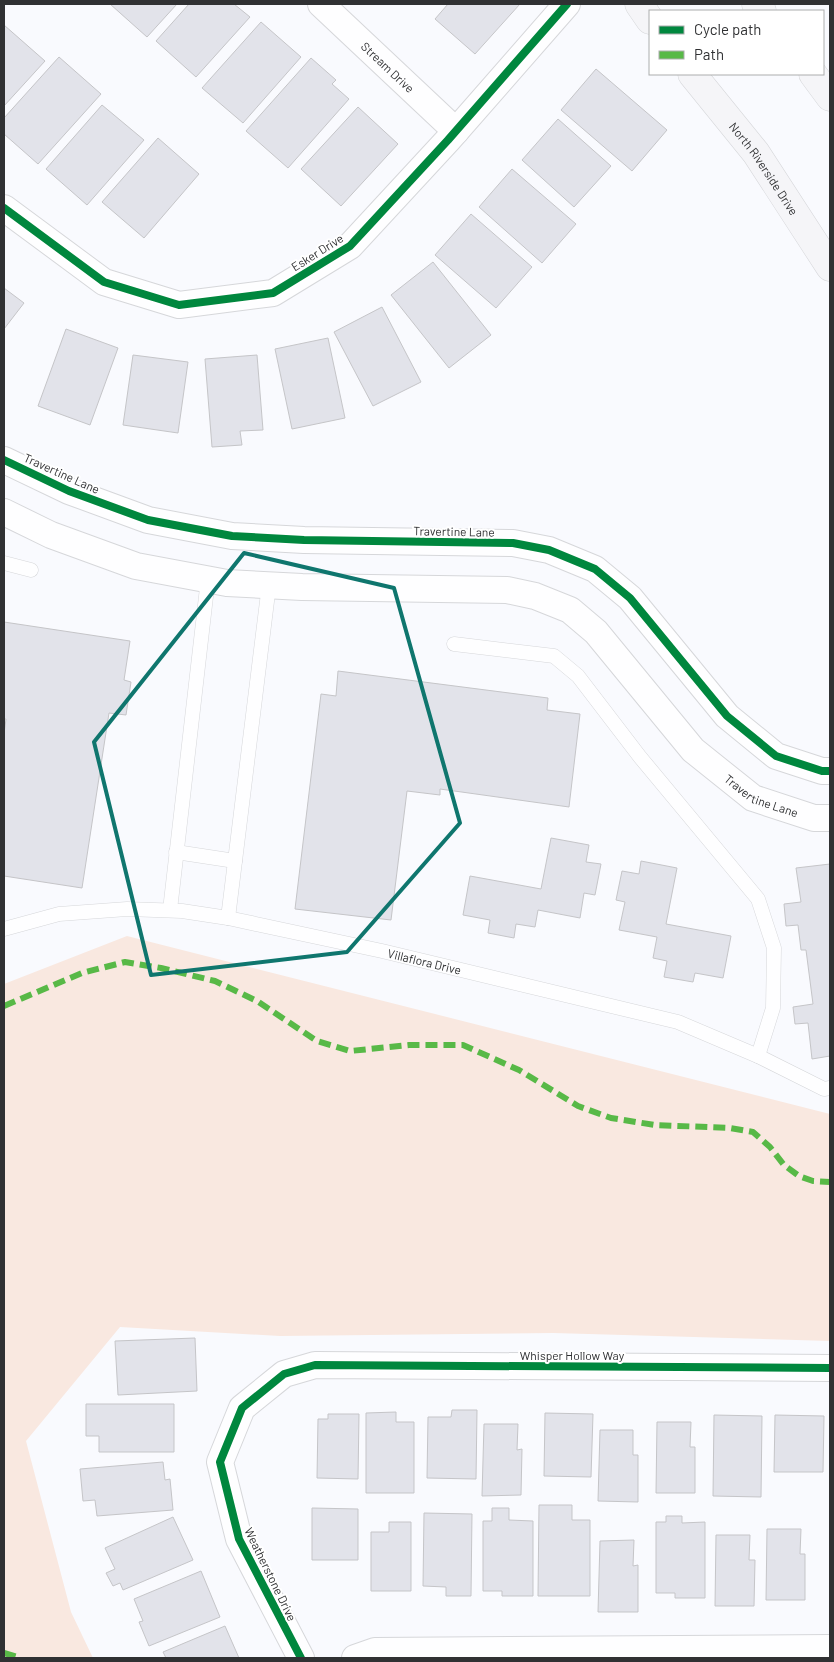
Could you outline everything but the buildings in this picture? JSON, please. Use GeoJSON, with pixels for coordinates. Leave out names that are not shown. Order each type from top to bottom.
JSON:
{"type":"FeatureCollection","features":[{"type":"Feature","properties":{"kind":"main road"},"geometry":{"type":"LineString","coordinates":[[639,4],[649,19]]}},
{"type":"Feature","properties":{"kind":"main road","name":"North Riverside Drive"},"geometry":{"type":"LineString","coordinates":[[693,75],[756,153],[830,267]]}},
{"type":"Feature","properties":{"kind":"main road"},"geometry":{"type":"LineString","coordinates":[[814,75],[830,97]]}},
{"type":"Feature","properties":{"kind":"street","name":"Stream Drive"},"geometry":{"type":"LineString","coordinates":[[321,4],[456,131]]}},
{"type":"Feature","properties":{"kind":"street","name":"Esker Drive"},"geometry":{"type":"LineString","coordinates":[[4,208],[104,282],[179,305],[273,293],[350,246],[456,131],[567,4]]}},
{"type":"Feature","properties":{"kind":"street","name":"Travertine Lane"},"geometry":{"type":"LineString","coordinates":[[4,460],[69,491],[148,520],[232,536],[304,540],[513,543],[548,550],[595,569],[630,598],[727,716],[776,756],[822,771],[830,771]]}},
{"type":"Feature","properties":{"kind":"street","name":"Travertine Lane"},"geometry":{"type":"LineString","coordinates":[[4,512],[51,535],[136,566],[227,583],[507,590],[544,599],[570,610],[596,632],[693,750],[753,798],[814,818],[830,818]]}},
{"type":"Feature","properties":{"kind":"street","name":"Whisper Hollow Way"},"geometry":{"type":"LineString","coordinates":[[314,1365],[830,1368]]}},
{"type":"Feature","properties":{"kind":"street","name":"Weatherstone Drive"},"geometry":{"type":"LineString","coordinates":[[301,1658],[239,1539],[220,1462],[242,1408],[284,1374],[314,1365]]}},
{"type":"Feature","properties":{"kind":"street"},"geometry":{"type":"LineString","coordinates":[[355,1658],[375,1650],[830,1648]]}},
{"type":"Feature","properties":{"kind":"lane"},"geometry":{"type":"LineString","coordinates":[[4,563],[31,570]]}},
{"type":"Feature","properties":{"kind":"lane"},"geometry":{"type":"LineString","coordinates":[[170,910],[208,579]]}},
{"type":"Feature","properties":{"kind":"lane"},"geometry":{"type":"LineString","coordinates":[[228,918],[269,585]]}},
{"type":"Feature","properties":{"kind":"lane"},"geometry":{"type":"LineString","coordinates":[[454,644],[554,656],[578,676],[640,757],[758,899],[774,948],[774,1008],[758,1056]]}},
{"type":"Feature","properties":{"kind":"lane"},"geometry":{"type":"LineString","coordinates":[[176,852],[235,861]]}},
{"type":"Feature","properties":{"kind":"lane","name":"Villaflora Drive"},"geometry":{"type":"LineString","coordinates":[[4,929],[59,914],[127,909],[182,911],[228,918],[382,951],[678,1022],[758,1056],[824,1088],[830,1088]]}},
{"type":"Feature","properties":{"kind":"highlighted area"},"geometry":{"type":"Polygon","coordinates":[[[244,553],[394,588],[460,823],[347,952],[151,975],[94,742],[244,553]]]}},
{"type":"Feature","properties":{"kind":"shaded area"},"geometry":{"type":"Polygon","coordinates":[[[127,936],[830,1114],[830,1341],[553,1333],[280,1336],[120,1327],[26,1441],[71,1612],[93,1658],[4,1658],[4,984],[127,936]]]}},
{"type":"Feature","properties":{"kind":"marked path"},"geometry":{"type":"LineString","coordinates":[[4,1006],[82,973],[125,962],[161,968],[215,981],[257,1001],[317,1041],[350,1051],[409,1045],[463,1045],[519,1070],[578,1106],[611,1118],[655,1125],[730,1128],[753,1132],[770,1147],[784,1165],[799,1176],[813,1181],[830,1182]]}},
{"type":"Feature","properties":{"kind":"marked path"},"geometry":{"type":"LineString","coordinates":[[4,1653],[21,1658]]}},
{"type":"Feature","properties":{"kind":"cycle path"},"geometry":{"type":"LineString","coordinates":[[4,208],[104,282],[179,305],[273,293],[350,246],[448,140],[567,4]]}},
{"type":"Feature","properties":{"kind":"cycle path"},"geometry":{"type":"LineString","coordinates":[[4,460],[69,491],[148,520],[232,536],[304,540],[513,543],[549,550],[595,569],[630,598],[727,716],[776,756],[822,771],[830,771]]}},
{"type":"Feature","properties":{"kind":"cycle path"},"geometry":{"type":"LineString","coordinates":[[301,1658],[239,1539],[220,1462],[242,1408],[284,1374],[315,1365],[830,1368]]}}]}
